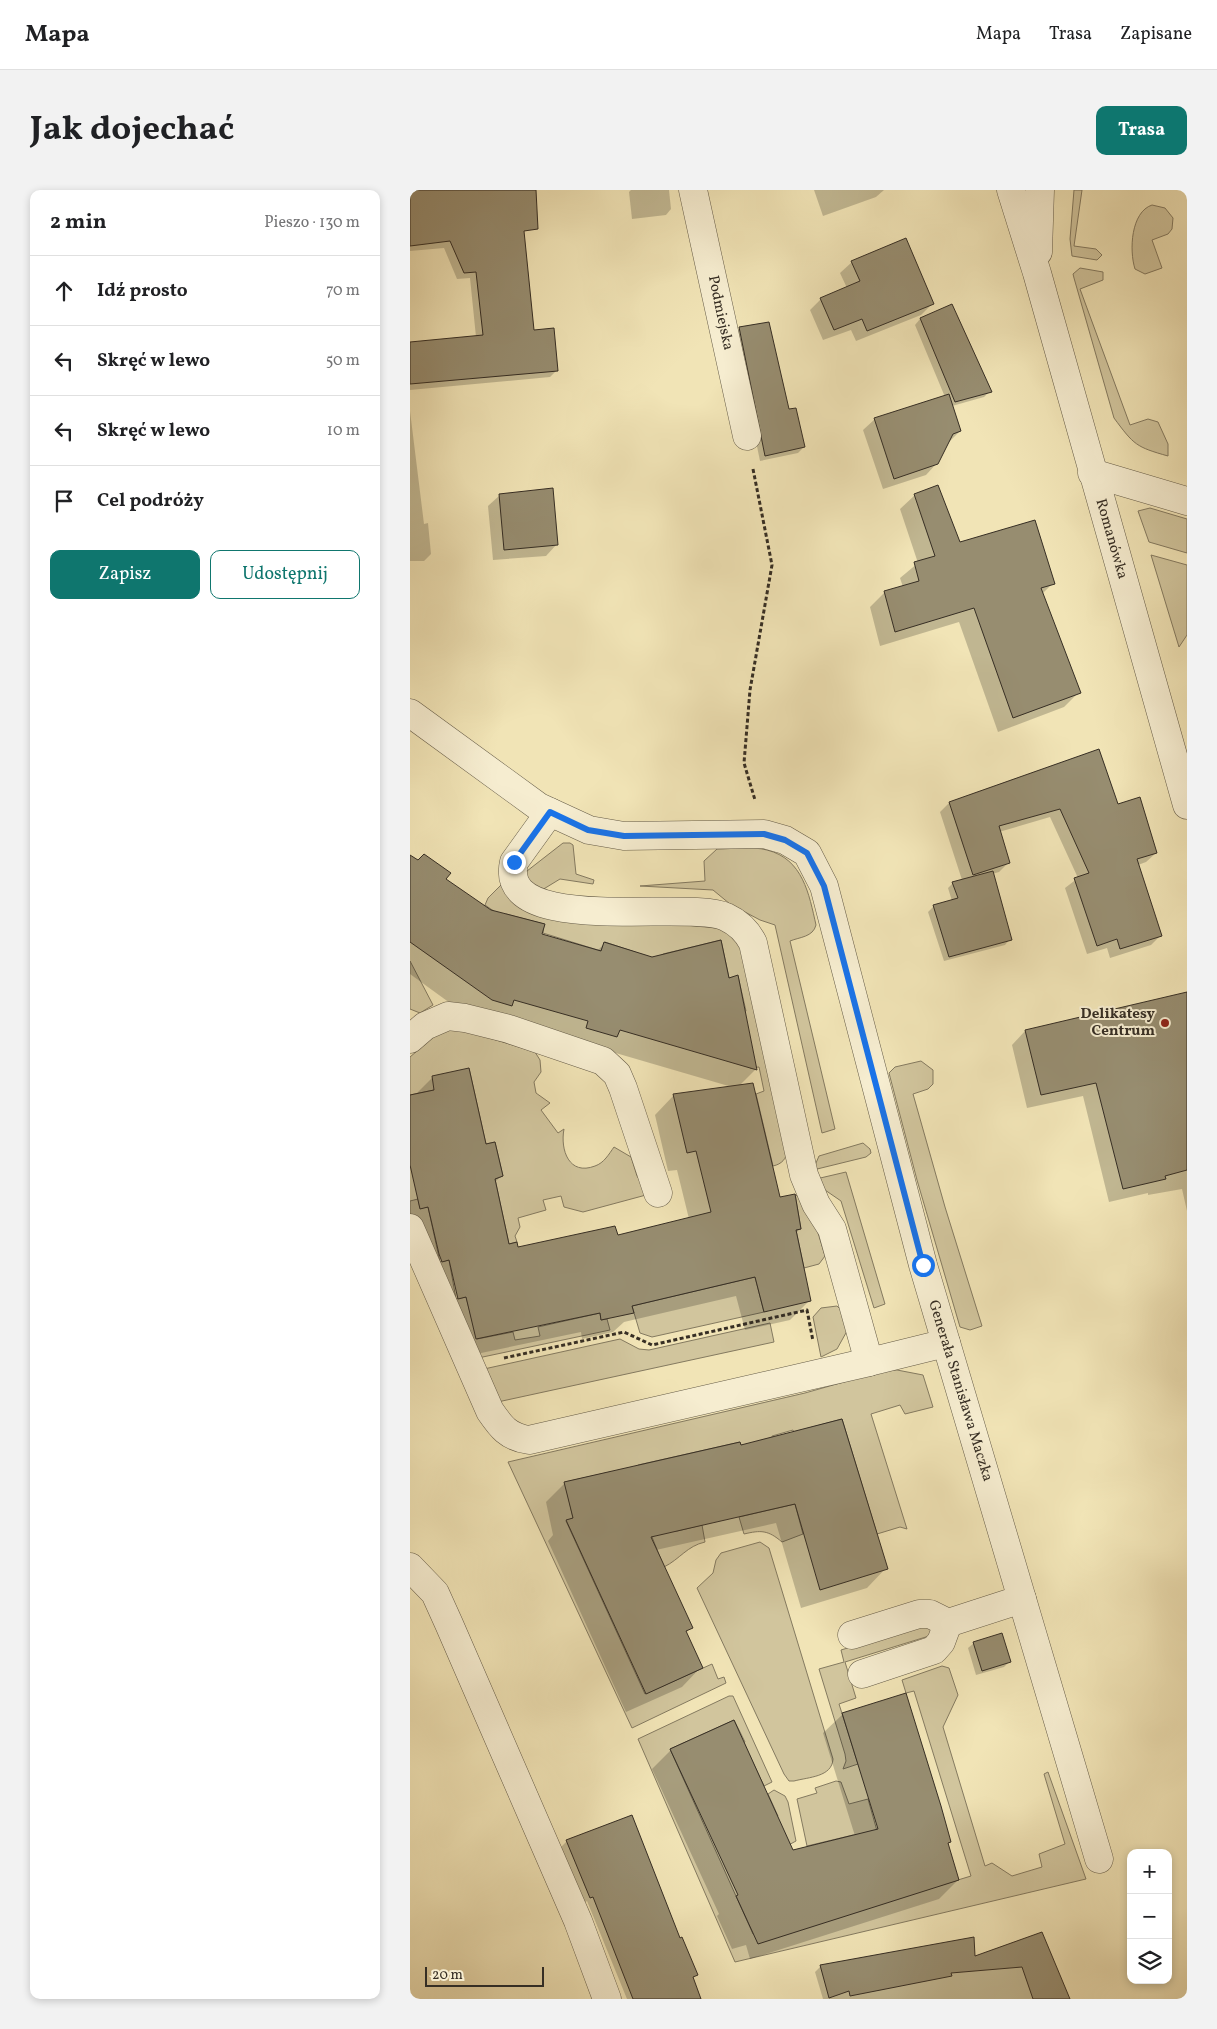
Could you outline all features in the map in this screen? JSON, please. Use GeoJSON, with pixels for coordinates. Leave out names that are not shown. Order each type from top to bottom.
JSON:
{"type":"FeatureCollection","features":[{"type":"Feature","properties":{"kind":"street","name":"Podmiejska"},"geometry":{"type":"LineString","coordinates":[[693,190],[746,436]]}},
{"type":"Feature","properties":{"kind":"street","name":"Romanówka"},"geometry":{"type":"LineString","coordinates":[[1011,190],[1037,273],[1187,805]]}},
{"type":"Feature","properties":{"kind":"street","name":"Romanówka"},"geometry":{"type":"LineString","coordinates":[[1037,273],[1040,190]]}},
{"type":"Feature","properties":{"kind":"street"},"geometry":{"type":"LineString","coordinates":[[1092,473],[1187,501]]}},
{"type":"Feature","properties":{"kind":"street","name":"Generała Stanisława Maczka"},"geometry":{"type":"LineString","coordinates":[[410,713],[539,807],[588,830],[624,836],[764,834],[785,840],[807,853],[824,886],[923,1265],[1099,1859]]}},
{"type":"Feature","properties":{"kind":"street"},"geometry":{"type":"LineString","coordinates":[[550,812],[514,862],[511,872],[514,883],[526,897],[542,903],[586,911],[725,916],[747,931],[753,943],[804,1175],[816,1204],[832,1229],[869,1362]]}},
{"type":"Feature","properties":{"kind":"street"},"geometry":{"type":"LineString","coordinates":[[410,1039],[424,1026],[448,1016],[509,1029],[603,1061],[617,1074],[623,1088],[658,1193]]}},
{"type":"Feature","properties":{"kind":"street"},"geometry":{"type":"LineString","coordinates":[[410,1228],[490,1411],[501,1428],[509,1435],[529,1440],[819,1374],[946,1342]]}},
{"type":"Feature","properties":{"kind":"street"},"geometry":{"type":"LineString","coordinates":[[410,1567],[434,1592],[449,1624],[578,1921],[607,1999]]}},
{"type":"Feature","properties":{"kind":"street"},"geometry":{"type":"LineString","coordinates":[[852,1635],[919,1614],[930,1614],[948,1623],[1022,1599]]}},
{"type":"Feature","properties":{"kind":"street"},"geometry":{"type":"LineString","coordinates":[[862,1674],[934,1650],[941,1642],[948,1623]]}},
{"type":"Feature","properties":{"kind":"path"},"geometry":{"type":"LineString","coordinates":[[746,436],[772,565],[750,690],[744,763],[764,834]]}},
{"type":"Feature","properties":{"kind":"path"},"geometry":{"type":"LineString","coordinates":[[470,1365],[624,1332],[652,1345],[807,1310],[819,1374]]}},
{"type":"Feature","properties":{"kind":"shaded area"},"geometry":{"type":"Polygon","coordinates":[[[1074,190],[1082,190],[1074,246],[1096,249],[1102,255],[1097,260],[1072,256],[1070,239],[1074,190]]]}},
{"type":"Feature","properties":{"kind":"shaded area"},"geometry":{"type":"Polygon","coordinates":[[[1152,205],[1165,208],[1173,218],[1172,229],[1168,234],[1152,240],[1162,268],[1145,274],[1135,269],[1132,252],[1133,232],[1140,215],[1152,205]]]}},
{"type":"Feature","properties":{"kind":"shaded area"},"geometry":{"type":"Polygon","coordinates":[[[1080,268],[1103,272],[1103,280],[1080,289],[1130,425],[1148,419],[1158,422],[1168,444],[1168,456],[1136,444],[1114,418],[1073,274],[1080,268]]]}},
{"type":"Feature","properties":{"kind":"shaded area"},"geometry":{"type":"Polygon","coordinates":[[[1150,508],[1187,519],[1187,553],[1149,542],[1138,511],[1150,508]]]}},
{"type":"Feature","properties":{"kind":"shaded area"},"geometry":{"type":"Polygon","coordinates":[[[1151,555],[1187,565],[1187,635],[1179,647],[1151,555]]]}},
{"type":"Feature","properties":{"kind":"shaded area"},"geometry":{"type":"Polygon","coordinates":[[[563,843],[573,845],[576,874],[594,880],[593,884],[560,879],[542,890],[532,886],[526,874],[527,871],[563,843]]]}},
{"type":"Feature","properties":{"kind":"shaded area"},"geometry":{"type":"Polygon","coordinates":[[[717,849],[761,849],[779,855],[789,861],[802,879],[807,890],[816,925],[809,934],[790,941],[835,1129],[822,1133],[775,925],[760,920],[730,904],[713,890],[640,886],[705,881],[704,861],[717,849]]]}},
{"type":"Feature","properties":{"kind":"shaded area"},"geometry":{"type":"Polygon","coordinates":[[[503,883],[517,905],[531,910],[726,929],[745,951],[788,1150],[783,1161],[773,1166],[756,1094],[764,1091],[759,1067],[750,1068],[737,1013],[746,1011],[738,976],[729,978],[721,940],[663,954],[666,970],[635,952],[605,942],[601,951],[543,933],[544,924],[506,914],[504,918],[485,905],[488,898],[503,883]]]}},
{"type":"Feature","properties":{"kind":"shaded area"},"geometry":{"type":"Polygon","coordinates":[[[410,961],[433,1005],[420,1013],[410,1009],[410,961]]]}},
{"type":"Feature","properties":{"kind":"shaded area"},"geometry":{"type":"Polygon","coordinates":[[[454,1027],[535,1052],[540,1060],[541,1072],[534,1082],[536,1093],[550,1103],[541,1110],[558,1133],[564,1129],[565,1153],[568,1159],[579,1167],[595,1166],[604,1161],[614,1147],[631,1157],[637,1176],[646,1190],[646,1195],[583,1212],[564,1207],[561,1196],[543,1200],[546,1210],[518,1218],[520,1227],[515,1236],[517,1242],[509,1244],[495,1179],[503,1176],[495,1142],[486,1144],[469,1068],[434,1090],[410,1095],[410,1057],[437,1034],[454,1027]]]}},
{"type":"Feature","properties":{"kind":"shaded area"},"geometry":{"type":"Polygon","coordinates":[[[921,1061],[933,1070],[933,1084],[928,1089],[913,1094],[945,1207],[982,1326],[970,1330],[960,1327],[917,1180],[889,1073],[895,1067],[921,1061]]]}},
{"type":"Feature","properties":{"kind":"shaded area"},"geometry":{"type":"Polygon","coordinates":[[[863,1143],[870,1149],[871,1153],[866,1157],[813,1170],[819,1156],[863,1143]]]}},
{"type":"Feature","properties":{"kind":"shaded area"},"geometry":{"type":"Polygon","coordinates":[[[846,1172],[885,1304],[874,1308],[841,1201],[825,1190],[816,1179],[846,1172]]]}},
{"type":"Feature","properties":{"kind":"shaded area"},"geometry":{"type":"Polygon","coordinates":[[[795,1194],[811,1210],[825,1256],[819,1264],[804,1268],[796,1230],[801,1229],[795,1194]]]}},
{"type":"Feature","properties":{"kind":"shaded area"},"geometry":{"type":"Polygon","coordinates":[[[418,1199],[420,1208],[428,1207],[440,1262],[449,1260],[456,1299],[466,1297],[477,1339],[513,1332],[515,1340],[540,1336],[538,1327],[600,1313],[601,1320],[607,1319],[610,1330],[478,1358],[410,1215],[410,1201],[418,1199]]]}},
{"type":"Feature","properties":{"kind":"shaded area"},"geometry":{"type":"Polygon","coordinates":[[[755,1277],[764,1312],[652,1337],[640,1333],[632,1306],[755,1277]]]}},
{"type":"Feature","properties":{"kind":"shaded area"},"geometry":{"type":"Polygon","coordinates":[[[837,1306],[841,1310],[847,1331],[837,1349],[821,1357],[813,1317],[821,1308],[837,1306]]]}},
{"type":"Feature","properties":{"kind":"shaded area"},"geometry":{"type":"Polygon","coordinates":[[[770,1323],[774,1342],[493,1403],[484,1369],[620,1339],[639,1349],[649,1350],[770,1323]]]}},
{"type":"Feature","properties":{"kind":"shaded area"},"geometry":{"type":"Polygon","coordinates":[[[886,1370],[923,1375],[933,1407],[905,1414],[900,1405],[871,1414],[907,1529],[900,1527],[877,1534],[842,1419],[805,1429],[796,1438],[793,1430],[772,1436],[773,1442],[742,1449],[740,1442],[638,1465],[640,1475],[610,1472],[565,1482],[573,1518],[566,1521],[645,1694],[712,1664],[718,1679],[724,1677],[726,1683],[632,1728],[508,1462],[805,1393],[886,1370]]]}},
{"type":"Feature","properties":{"kind":"shaded area"},"geometry":{"type":"Polygon","coordinates":[[[795,1504],[803,1534],[782,1542],[773,1535],[764,1532],[744,1534],[739,1517],[795,1504]]]}},
{"type":"Feature","properties":{"kind":"shaded area"},"geometry":{"type":"Polygon","coordinates":[[[702,1525],[705,1542],[693,1546],[664,1567],[650,1532],[677,1531],[702,1525]]]}},
{"type":"Feature","properties":{"kind":"shaded area"},"geometry":{"type":"Polygon","coordinates":[[[760,1542],[769,1548],[833,1759],[832,1765],[824,1773],[794,1781],[789,1781],[784,1774],[697,1588],[713,1573],[716,1560],[721,1553],[760,1542]]]}},
{"type":"Feature","properties":{"kind":"shaded area"},"geometry":{"type":"Polygon","coordinates":[[[923,1625],[931,1631],[929,1636],[845,1662],[856,1698],[839,1704],[858,1764],[843,1769],[846,1761],[845,1754],[819,1669],[844,1662],[841,1650],[923,1625]]]}},
{"type":"Feature","properties":{"kind":"shaded area"},"geometry":{"type":"Polygon","coordinates":[[[942,1666],[949,1668],[958,1695],[943,1727],[985,1866],[992,1863],[1012,1876],[1042,1867],[1039,1854],[1065,1844],[1044,1774],[1048,1772],[1086,1879],[735,1962],[638,1739],[729,1696],[733,1696],[772,1782],[764,1786],[749,1754],[737,1746],[745,1742],[734,1720],[670,1749],[753,1934],[899,1898],[971,1876],[914,1691],[906,1693],[902,1680],[942,1666]]]}},
{"type":"Feature","properties":{"kind":"shaded area"},"geometry":{"type":"Polygon","coordinates":[[[836,1781],[841,1782],[849,1804],[868,1799],[879,1838],[853,1835],[807,1846],[797,1799],[817,1793],[815,1788],[836,1781]]]}},
{"type":"Feature","properties":{"kind":"shaded area"},"geometry":{"type":"Polygon","coordinates":[[[774,1790],[785,1796],[788,1802],[796,1841],[783,1848],[771,1820],[778,1816],[768,1794],[774,1790]]]}},
{"type":"Feature","properties":{"kind":"building"},"geometry":{"type":"Polygon","coordinates":[[[410,190],[536,190],[538,229],[524,231],[534,330],[554,328],[558,371],[410,384],[410,342],[483,335],[476,272],[464,273],[450,241],[410,246],[410,190]]]}},
{"type":"Feature","properties":{"kind":"building"},"geometry":{"type":"Polygon","coordinates":[[[906,238],[934,304],[867,331],[862,319],[834,330],[820,298],[860,281],[851,261],[906,238]]]}},
{"type":"Feature","properties":{"kind":"building"},"geometry":{"type":"Polygon","coordinates":[[[952,304],[992,392],[955,402],[920,318],[952,304]]]}},
{"type":"Feature","properties":{"kind":"building"},"geometry":{"type":"Polygon","coordinates":[[[769,322],[789,409],[796,408],[805,447],[765,456],[739,327],[769,322]]]}},
{"type":"Feature","properties":{"kind":"building"},"geometry":{"type":"Polygon","coordinates":[[[949,394],[961,431],[953,434],[938,464],[894,479],[874,418],[949,394]]]}},
{"type":"Feature","properties":{"kind":"building"},"geometry":{"type":"Polygon","coordinates":[[[938,485],[960,542],[1035,520],[1055,584],[1041,588],[1081,693],[1013,718],[974,608],[895,632],[884,591],[919,581],[914,562],[935,556],[914,494],[938,485]]]}},
{"type":"Feature","properties":{"kind":"building"},"geometry":{"type":"Polygon","coordinates":[[[553,488],[558,545],[504,550],[499,494],[553,488]]]}},
{"type":"Feature","properties":{"kind":"building"},"geometry":{"type":"Polygon","coordinates":[[[1099,749],[1118,804],[1140,797],[1157,853],[1137,859],[1162,936],[1120,949],[1117,939],[1097,946],[1074,878],[1089,873],[1060,809],[999,826],[1010,863],[973,875],[949,802],[1099,749]]]}},
{"type":"Feature","properties":{"kind":"building"},"geometry":{"type":"Polygon","coordinates":[[[424,854],[451,873],[446,879],[491,910],[545,924],[542,934],[601,951],[604,942],[652,957],[721,940],[729,978],[738,975],[757,1070],[620,1030],[617,1037],[586,1028],[588,1021],[514,1000],[512,1006],[492,1000],[410,942],[410,855],[418,860],[424,854]]]}},
{"type":"Feature","properties":{"kind":"building"},"geometry":{"type":"Polygon","coordinates":[[[993,871],[1012,940],[949,957],[933,905],[958,898],[952,882],[993,871]]]}},
{"type":"Feature","properties":{"kind":"building"},"geometry":{"type":"Polygon","coordinates":[[[1187,992],[1187,1170],[1165,1176],[1166,1179],[1123,1189],[1096,1083],[1041,1095],[1025,1030],[1187,992]]]}},
{"type":"Feature","properties":{"kind":"building"},"geometry":{"type":"Polygon","coordinates":[[[469,1068],[486,1144],[495,1142],[503,1176],[495,1179],[509,1244],[517,1242],[518,1247],[615,1226],[618,1235],[711,1212],[696,1151],[687,1153],[673,1094],[753,1083],[780,1197],[795,1194],[801,1229],[796,1230],[811,1301],[764,1312],[755,1277],[632,1306],[634,1313],[601,1320],[600,1313],[476,1339],[466,1297],[458,1299],[449,1260],[442,1262],[439,1254],[428,1207],[420,1209],[410,1165],[410,1095],[434,1090],[432,1076],[469,1068]]]}},
{"type":"Feature","properties":{"kind":"building"},"geometry":{"type":"Polygon","coordinates":[[[842,1419],[888,1569],[820,1590],[795,1504],[651,1537],[693,1628],[686,1631],[703,1668],[646,1694],[566,1520],[573,1518],[564,1482],[740,1442],[741,1445],[842,1419]]]}},
{"type":"Feature","properties":{"kind":"building"},"geometry":{"type":"Polygon","coordinates":[[[1002,1633],[1011,1662],[982,1671],[973,1642],[1002,1633]]]}},
{"type":"Feature","properties":{"kind":"building"},"geometry":{"type":"Polygon","coordinates":[[[906,1693],[941,1806],[951,1842],[948,1843],[959,1880],[758,1944],[736,1896],[738,1895],[670,1749],[734,1720],[793,1850],[878,1829],[842,1713],[906,1693]]]}},
{"type":"Feature","properties":{"kind":"building"},"geometry":{"type":"Polygon","coordinates":[[[632,1815],[680,1938],[682,1937],[698,1975],[693,1977],[701,1999],[633,1999],[593,1897],[590,1898],[566,1840],[632,1815]]]}},
{"type":"Feature","properties":{"kind":"building"},"geometry":{"type":"Polygon","coordinates":[[[1042,1932],[1070,1999],[1033,1999],[1022,1967],[951,1973],[952,1976],[850,1996],[849,1991],[829,1998],[820,1965],[974,1937],[975,1956],[1042,1932]]]}},
{"type":"Feature","properties":{"kind":"place","name":"Delikatesy Centrum"},"geometry":{"type":"Point","coordinates":[1165,1023]}},
{"type":"Feature","properties":{"kind":"route"},"geometry":{"type":"LineString","coordinates":[[514,862],[550,812],[588,830],[624,836],[764,834],[785,840],[807,853],[824,886],[923,1265]]}}]}
